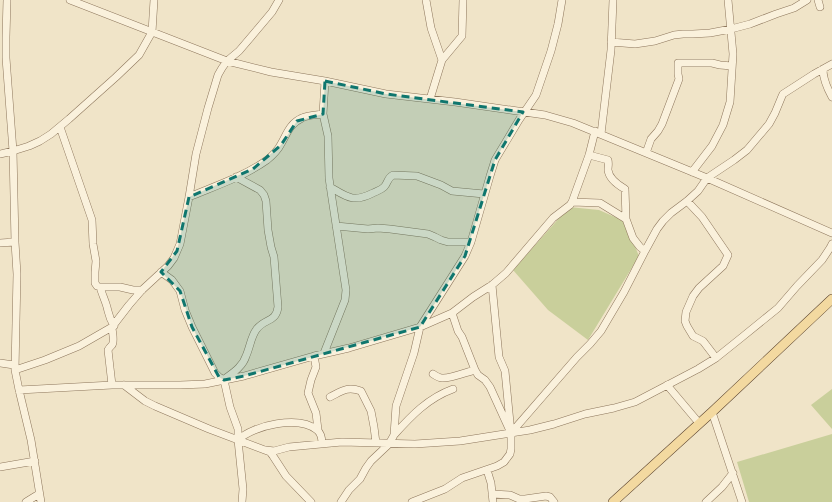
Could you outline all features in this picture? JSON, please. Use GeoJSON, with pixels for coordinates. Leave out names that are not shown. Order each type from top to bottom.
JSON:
{"type":"FeatureCollection","features":[{"type":"Feature","properties":{"kind":"main road"},"geometry":{"type":"LineString","coordinates":[[613,502],[712,412],[832,299]]}},
{"type":"Feature","properties":{"kind":"street"},"geometry":{"type":"LineString","coordinates":[[7,0],[6,58],[13,151],[17,274],[15,367],[35,461],[41,502]]}},
{"type":"Feature","properties":{"kind":"street"},"geometry":{"type":"LineString","coordinates":[[70,0],[227,61],[271,72],[325,81],[386,94],[541,114],[554,117],[573,123],[707,178],[832,233]]}},
{"type":"Feature","properties":{"kind":"street"},"geometry":{"type":"LineString","coordinates":[[0,154],[29,146],[51,134],[116,78],[139,55],[152,32],[154,0]]}},
{"type":"Feature","properties":{"kind":"street"},"geometry":{"type":"LineString","coordinates":[[0,363],[15,367],[45,360],[79,346],[113,326],[128,305],[174,258],[180,244],[196,154],[218,75],[227,61],[239,51],[272,12],[279,0]]}},
{"type":"Feature","properties":{"kind":"street"},"geometry":{"type":"LineString","coordinates":[[426,0],[431,28],[442,60]]}},
{"type":"Feature","properties":{"kind":"street"},"geometry":{"type":"LineString","coordinates":[[430,99],[442,60],[462,36],[464,0]]}},
{"type":"Feature","properties":{"kind":"street"},"geometry":{"type":"LineString","coordinates":[[394,435],[396,406],[414,353],[420,327],[465,256],[471,242],[495,160],[536,95],[551,51],[562,0]]}},
{"type":"Feature","properties":{"kind":"street"},"geometry":{"type":"LineString","coordinates":[[19,390],[112,385],[205,384],[244,376],[324,353],[349,348],[420,327],[452,313],[473,296],[492,285],[506,273],[554,218],[572,202],[598,133],[612,42],[613,0]]}},
{"type":"Feature","properties":{"kind":"street"},"geometry":{"type":"LineString","coordinates":[[692,172],[712,146],[723,125],[730,102],[733,54],[728,0]]}},
{"type":"Feature","properties":{"kind":"street"},"geometry":{"type":"LineString","coordinates":[[612,42],[635,44],[674,35],[710,33],[731,29],[750,24],[794,8],[807,0]]}},
{"type":"Feature","properties":{"kind":"street"},"geometry":{"type":"LineString","coordinates":[[646,154],[651,139],[662,124],[679,79],[678,63],[712,62],[720,65],[732,66]]}},
{"type":"Feature","properties":{"kind":"street"},"geometry":{"type":"LineString","coordinates":[[511,433],[601,331],[624,292],[657,229],[663,221],[698,191],[707,178],[747,150],[769,124],[784,94],[832,64]]}},
{"type":"Feature","properties":{"kind":"street"},"geometry":{"type":"LineString","coordinates":[[823,69],[823,76],[832,96]]}},
{"type":"Feature","properties":{"kind":"street"},"geometry":{"type":"LineString","coordinates":[[324,353],[345,300],[345,284],[330,187],[328,136],[323,114],[325,81]]}},
{"type":"Feature","properties":{"kind":"street"},"geometry":{"type":"LineString","coordinates":[[189,197],[253,169],[269,159],[281,146],[285,135],[297,121],[308,116],[323,114]]}},
{"type":"Feature","properties":{"kind":"street"},"geometry":{"type":"LineString","coordinates":[[60,127],[92,220],[93,244],[96,257],[95,283],[100,287],[120,287],[132,290],[142,290]]}},
{"type":"Feature","properties":{"kind":"street"},"geometry":{"type":"LineString","coordinates":[[589,154],[608,160],[608,171],[612,179],[619,186],[625,189],[626,219],[633,238],[645,251]]}},
{"type":"Feature","properties":{"kind":"street"},"geometry":{"type":"LineString","coordinates":[[330,187],[347,197],[359,199],[381,189],[385,186],[387,179],[392,175],[417,176],[452,191],[484,194]]}},
{"type":"Feature","properties":{"kind":"street"},"geometry":{"type":"LineString","coordinates":[[224,380],[240,366],[246,357],[256,328],[275,317],[278,306],[274,257],[268,230],[266,201],[260,190],[236,177]]}},
{"type":"Feature","properties":{"kind":"street"},"geometry":{"type":"LineString","coordinates":[[687,201],[702,217],[728,256],[723,266],[699,288],[693,296],[686,312],[685,321],[693,336],[703,342],[716,358]]}},
{"type":"Feature","properties":{"kind":"street"},"geometry":{"type":"LineString","coordinates":[[572,202],[600,203],[626,219]]}},
{"type":"Feature","properties":{"kind":"street"},"geometry":{"type":"LineString","coordinates":[[336,226],[368,229],[390,229],[428,234],[448,242],[471,242]]}},
{"type":"Feature","properties":{"kind":"street"},"geometry":{"type":"LineString","coordinates":[[0,243],[15,242]]}},
{"type":"Feature","properties":{"kind":"street"},"geometry":{"type":"LineString","coordinates":[[124,385],[137,396],[155,406],[252,446],[274,451],[289,447],[342,442],[388,444],[445,442],[530,430],[585,414],[624,406],[698,369],[716,358],[778,308],[822,260],[832,244]]}},
{"type":"Feature","properties":{"kind":"street"},"geometry":{"type":"LineString","coordinates":[[161,272],[172,280],[180,291],[192,327],[216,373],[224,380],[230,407],[238,429],[243,489],[242,502]]}},
{"type":"Feature","properties":{"kind":"street"},"geometry":{"type":"LineString","coordinates":[[412,502],[445,489],[462,478],[487,470],[504,462],[511,449],[511,433],[505,371],[499,357],[492,285]]}},
{"type":"Feature","properties":{"kind":"street"},"geometry":{"type":"LineString","coordinates":[[100,287],[113,326],[114,342],[108,348],[112,385]]}},
{"type":"Feature","properties":{"kind":"street"},"geometry":{"type":"LineString","coordinates":[[452,313],[475,370],[490,387],[511,433]]}},
{"type":"Feature","properties":{"kind":"street"},"geometry":{"type":"LineString","coordinates":[[314,356],[316,367],[308,393],[316,413],[318,430],[321,436],[322,444]]}},
{"type":"Feature","properties":{"kind":"street"},"geometry":{"type":"LineString","coordinates":[[434,374],[442,378],[475,370]]}},
{"type":"Feature","properties":{"kind":"street"},"geometry":{"type":"LineString","coordinates":[[667,385],[699,423]]}},
{"type":"Feature","properties":{"kind":"street"},"geometry":{"type":"LineString","coordinates":[[330,397],[343,390],[353,388],[361,390],[371,410],[376,443]]}},
{"type":"Feature","properties":{"kind":"street"},"geometry":{"type":"LineString","coordinates":[[341,502],[349,490],[360,480],[371,461],[410,418],[435,397],[453,389]]}},
{"type":"Feature","properties":{"kind":"street"},"geometry":{"type":"LineString","coordinates":[[712,412],[742,502]]}},
{"type":"Feature","properties":{"kind":"street"},"geometry":{"type":"LineString","coordinates":[[238,440],[243,435],[268,425],[298,423],[308,425],[318,430]]}},
{"type":"Feature","properties":{"kind":"street"},"geometry":{"type":"LineString","coordinates":[[266,450],[273,456],[286,476],[311,502]]}},
{"type":"Feature","properties":{"kind":"street"},"geometry":{"type":"LineString","coordinates":[[0,466],[35,461]]}},
{"type":"Feature","properties":{"kind":"street"},"geometry":{"type":"LineString","coordinates":[[487,470],[491,483],[493,502]]}},
{"type":"Feature","properties":{"kind":"street"},"geometry":{"type":"LineString","coordinates":[[706,502],[722,487],[732,473]]}},
{"type":"Feature","properties":{"kind":"street"},"geometry":{"type":"LineString","coordinates":[[26,502],[39,494]]}},
{"type":"Feature","properties":{"kind":"street"},"geometry":{"type":"LineString","coordinates":[[492,494],[510,495],[519,499],[546,496],[550,497],[554,502]]}},
{"type":"Feature","properties":{"kind":"highlighted area"},"geometry":{"type":"Polygon","coordinates":[[[325,81],[386,94],[523,112],[495,160],[465,256],[420,327],[244,376],[224,380],[219,377],[192,327],[180,291],[161,272],[177,251],[189,197],[253,169],[281,145],[297,121],[323,114],[325,81]]]}},
{"type":"Feature","properties":{"kind":"green space"},"geometry":{"type":"Polygon","coordinates":[[[569,207],[599,210],[624,221],[639,256],[588,340],[548,310],[513,270],[569,207]]]}},
{"type":"Feature","properties":{"kind":"green space"},"geometry":{"type":"Polygon","coordinates":[[[832,389],[832,429],[811,405],[832,389]]]}},
{"type":"Feature","properties":{"kind":"green space"},"geometry":{"type":"Polygon","coordinates":[[[832,434],[832,502],[749,502],[737,462],[832,434]]]}}]}
